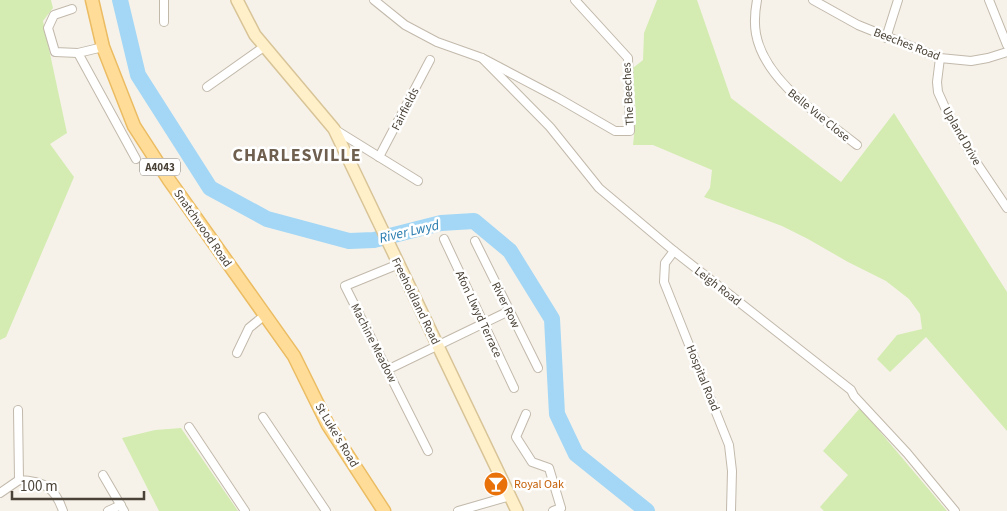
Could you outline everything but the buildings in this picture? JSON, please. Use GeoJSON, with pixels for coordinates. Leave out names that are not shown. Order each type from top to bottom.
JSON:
{"type":"FeatureCollection","features":[{"type":"Feature","properties":{"kind":"main road","name":"Snatchwood Road"},"geometry":{"type":"LineString","coordinates":[[92,0],[103,48],[134,126],[169,180],[265,315]]}},
{"type":"Feature","properties":{"kind":"main road","name":"Freeholdland Road"},"geometry":{"type":"LineString","coordinates":[[237,0],[256,35],[334,129],[517,511]]}},
{"type":"Feature","properties":{"kind":"main road","name":"St Luke's Road"},"geometry":{"type":"LineString","coordinates":[[265,315],[294,356],[328,425],[384,511]]}},
{"type":"Feature","properties":{"kind":"street"},"geometry":{"type":"LineString","coordinates":[[164,0],[164,22]]}},
{"type":"Feature","properties":{"kind":"street"},"geometry":{"type":"LineString","coordinates":[[374,0],[405,25],[437,42],[482,58]]}},
{"type":"Feature","properties":{"kind":"street","name":"The Beeches"},"geometry":{"type":"LineString","coordinates":[[482,58],[558,98],[615,131],[630,131],[628,58],[575,0]]}},
{"type":"Feature","properties":{"kind":"street","name":"Belle Vue Close"},"geometry":{"type":"LineString","coordinates":[[756,0],[756,34],[762,54],[774,73],[784,86],[857,145]]}},
{"type":"Feature","properties":{"kind":"street","name":"Beeches Road"},"geometry":{"type":"LineString","coordinates":[[813,0],[886,38],[940,58],[971,61],[1007,52]]}},
{"type":"Feature","properties":{"kind":"street"},"geometry":{"type":"LineString","coordinates":[[886,38],[898,0]]}},
{"type":"Feature","properties":{"kind":"street"},"geometry":{"type":"LineString","coordinates":[[989,0],[1007,45]]}},
{"type":"Feature","properties":{"kind":"street"},"geometry":{"type":"LineString","coordinates":[[72,9],[54,16],[48,28],[54,52],[78,53],[103,48]]}},
{"type":"Feature","properties":{"kind":"street"},"geometry":{"type":"LineString","coordinates":[[207,87],[265,46]]}},
{"type":"Feature","properties":{"kind":"street"},"geometry":{"type":"LineString","coordinates":[[78,53],[136,159]]}},
{"type":"Feature","properties":{"kind":"street","name":"Leigh Road"},"geometry":{"type":"LineString","coordinates":[[482,58],[550,127],[599,188],[674,251],[851,390],[854,396],[907,454],[955,511]]}},
{"type":"Feature","properties":{"kind":"street","name":"Upland Drive"},"geometry":{"type":"LineString","coordinates":[[940,58],[937,82],[938,92],[972,156],[1007,208]]}},
{"type":"Feature","properties":{"kind":"street","name":"Fairfields"},"geometry":{"type":"LineString","coordinates":[[379,158],[430,60]]}},
{"type":"Feature","properties":{"kind":"street"},"geometry":{"type":"LineString","coordinates":[[334,129],[418,181]]}},
{"type":"Feature","properties":{"kind":"street","name":"Afon Llwyd Terrace"},"geometry":{"type":"LineString","coordinates":[[444,239],[514,388]]}},
{"type":"Feature","properties":{"kind":"street","name":"River Row"},"geometry":{"type":"LineString","coordinates":[[475,241],[538,368]]}},
{"type":"Feature","properties":{"kind":"street","name":"Hospital Road"},"geometry":{"type":"LineString","coordinates":[[674,251],[665,263],[664,282],[730,445],[732,471],[731,511]]}},
{"type":"Feature","properties":{"kind":"street","name":"Machine Meadow"},"geometry":{"type":"LineString","coordinates":[[399,264],[345,286],[428,451]]}},
{"type":"Feature","properties":{"kind":"street"},"geometry":{"type":"LineString","coordinates":[[387,370],[509,311]]}},
{"type":"Feature","properties":{"kind":"street"},"geometry":{"type":"LineString","coordinates":[[237,353],[249,328],[265,315]]}},
{"type":"Feature","properties":{"kind":"street"},"geometry":{"type":"LineString","coordinates":[[18,410],[19,480]]}},
{"type":"Feature","properties":{"kind":"street"},"geometry":{"type":"LineString","coordinates":[[526,414],[516,437],[532,462],[550,468],[563,509],[553,511]]}},
{"type":"Feature","properties":{"kind":"street"},"geometry":{"type":"LineString","coordinates":[[263,417],[326,511]]}},
{"type":"Feature","properties":{"kind":"street"},"geometry":{"type":"LineString","coordinates":[[189,427],[246,511]]}},
{"type":"Feature","properties":{"kind":"street"},"geometry":{"type":"LineString","coordinates":[[103,475],[123,508],[108,511]]}},
{"type":"Feature","properties":{"kind":"street"},"geometry":{"type":"LineString","coordinates":[[0,493],[19,480],[30,480],[43,484],[53,491],[63,511]]}},
{"type":"Feature","properties":{"kind":"street"},"geometry":{"type":"LineString","coordinates":[[458,511],[510,496]]}},
{"type":"Feature","properties":{"kind":"green space"},"geometry":{"type":"Polygon","coordinates":[[[0,0],[51,0],[53,8],[43,21],[67,133],[50,144],[74,177],[6,337],[0,340],[0,0]]]}},
{"type":"Feature","properties":{"kind":"green space"},"geometry":{"type":"Polygon","coordinates":[[[657,0],[697,0],[731,98],[841,182],[894,113],[1007,292],[1007,431],[926,337],[890,372],[877,359],[897,335],[922,329],[920,314],[909,299],[886,281],[782,226],[704,197],[710,188],[712,170],[653,145],[633,145],[636,116],[633,68],[643,60],[644,33],[657,0]]]}},
{"type":"Feature","properties":{"kind":"green space"},"geometry":{"type":"Polygon","coordinates":[[[860,408],[947,511],[824,511],[820,507],[848,475],[823,451],[860,408]]]}},
{"type":"Feature","properties":{"kind":"green space"},"geometry":{"type":"Polygon","coordinates":[[[181,428],[238,511],[159,511],[122,438],[155,430],[181,428]]]}},
{"type":"Feature","properties":{"kind":"waterway","name":"River Lwyd"},"geometry":{"type":"LineString","coordinates":[[120,0],[138,75],[210,188],[267,219],[349,241],[374,240],[441,223],[474,221],[510,251],[552,319],[557,414],[576,454],[647,511]]}},
{"type":"Feature","properties":{"kind":"place","name":"Royal Oak"},"geometry":{"type":"Point","coordinates":[496,484]}},
{"type":"Feature","properties":{"kind":"district","name":"CHARLESVILLE"},"geometry":{"type":"Point","coordinates":[297,155]}}]}
